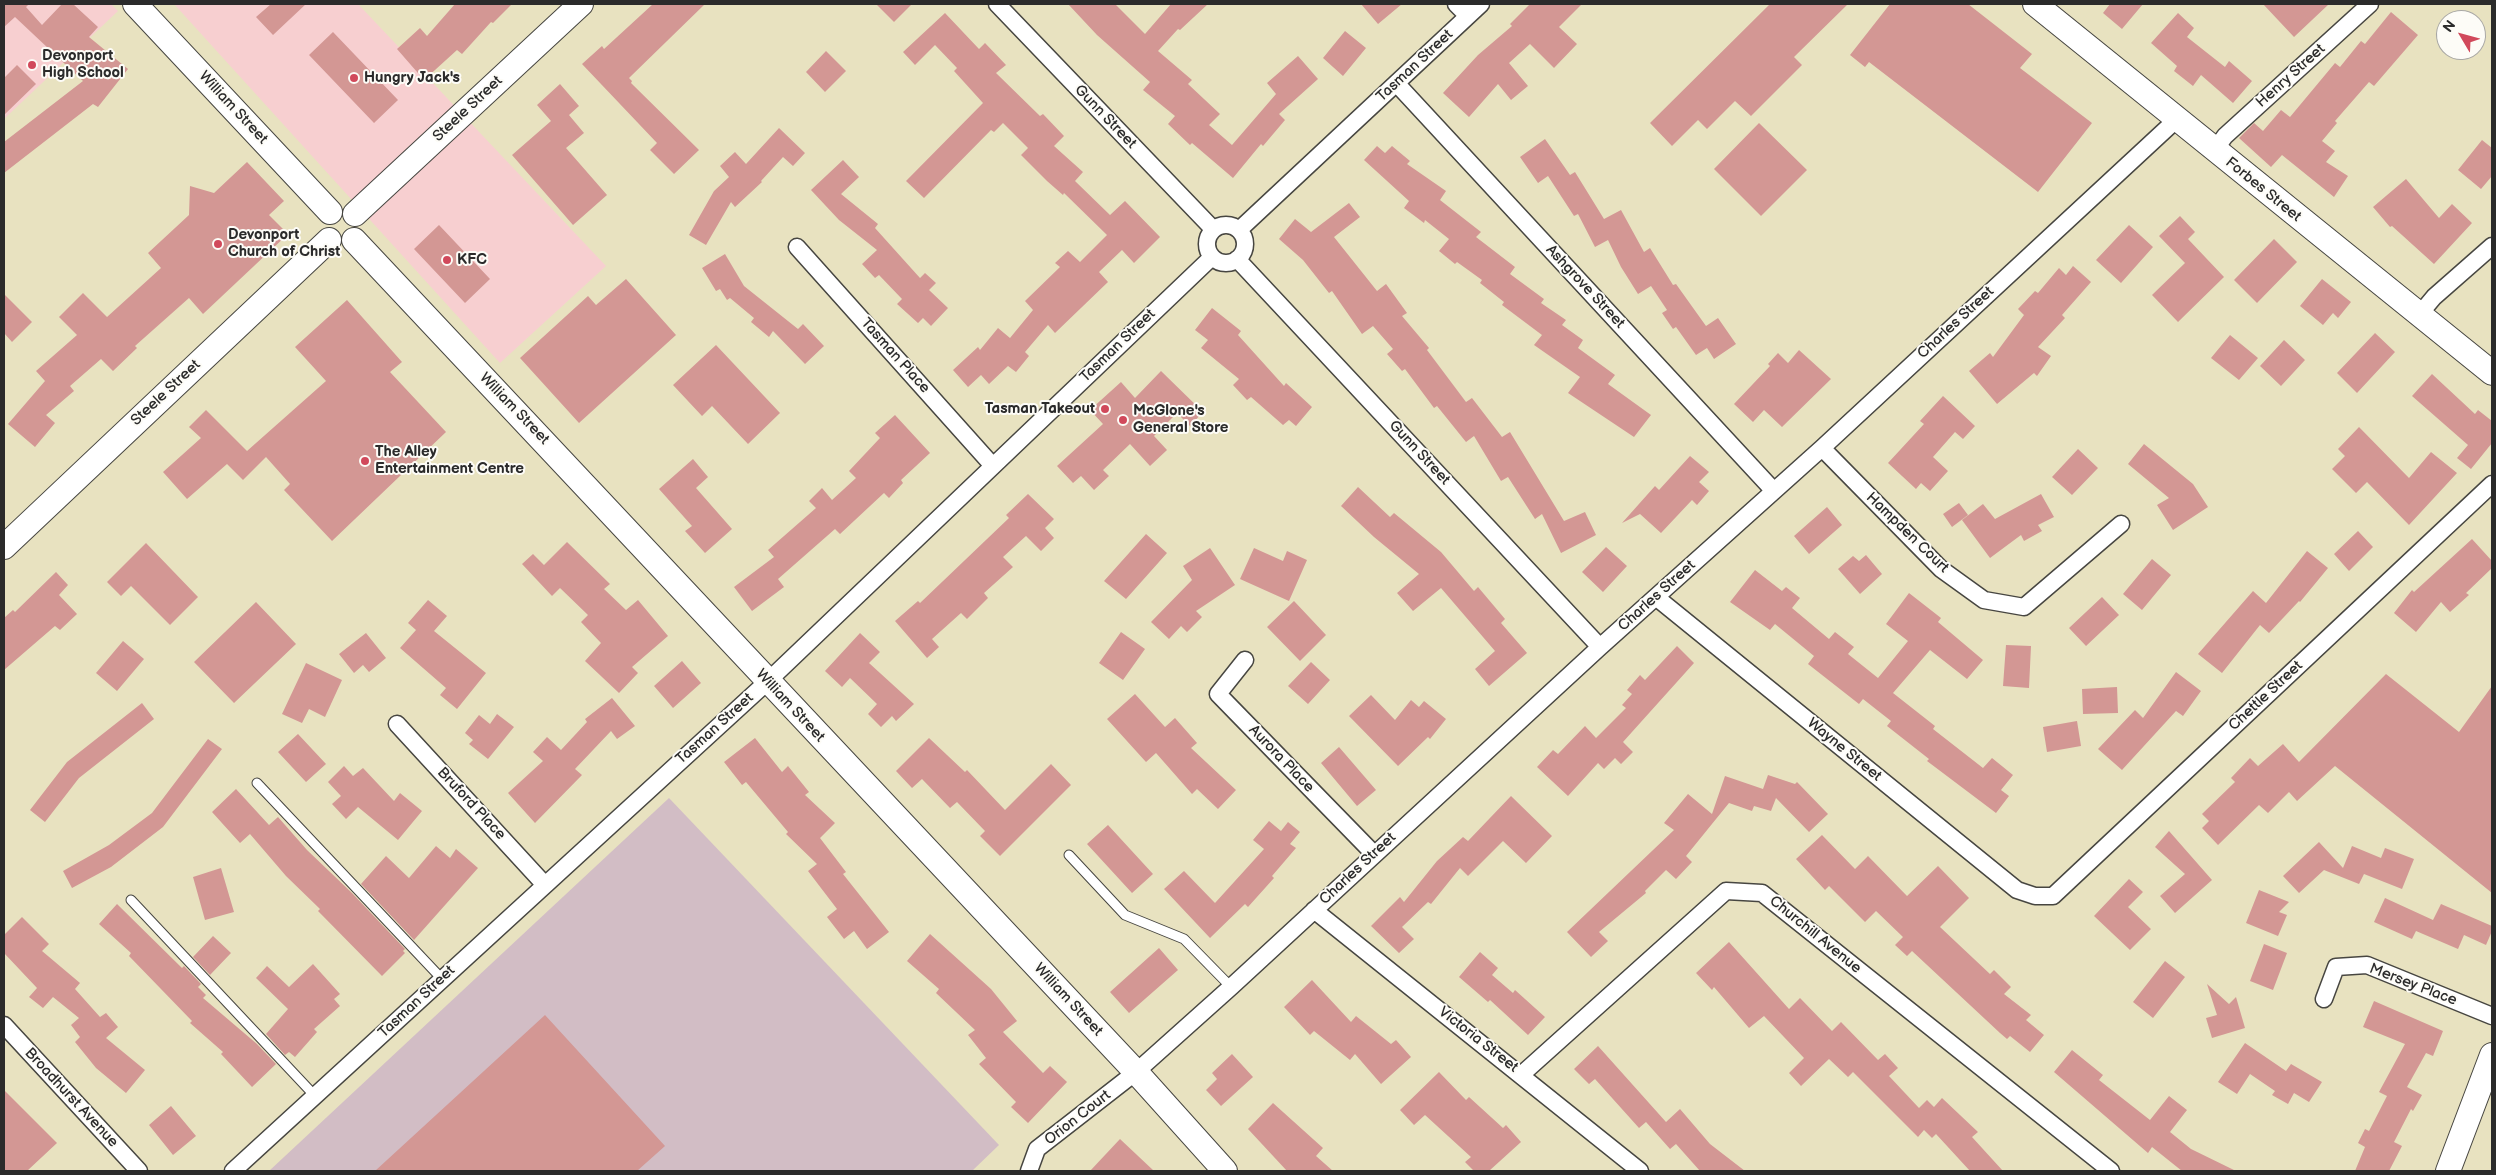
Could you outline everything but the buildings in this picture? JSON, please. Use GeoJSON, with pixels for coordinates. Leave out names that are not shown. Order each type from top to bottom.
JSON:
{"type":"FeatureCollection","features":[{"type":"Feature","properties":{"kind":"main road","name":"William Street"},"geometry":{"type":"LineString","coordinates":[[135,4],[330,212]]}},
{"type":"Feature","properties":{"kind":"main road","name":"Steele Street"},"geometry":{"type":"LineString","coordinates":[[355,214],[581,4]]}},
{"type":"Feature","properties":{"kind":"main road","name":"Forbes Street"},"geometry":{"type":"LineString","coordinates":[[2035,4],[2214,151],[2492,373]]}},
{"type":"Feature","properties":{"kind":"main road"},"geometry":{"type":"LineString","coordinates":[[344,208],[355,214],[360,224],[359,231],[354,240],[342,245],[329,240],[323,226],[324,220],[330,212],[344,208]]}},
{"type":"Feature","properties":{"kind":"main road","name":"Steele Street"},"geometry":{"type":"LineString","coordinates":[[4,546],[329,240]]}},
{"type":"Feature","properties":{"kind":"main road","name":"William Street"},"geometry":{"type":"LineString","coordinates":[[354,240],[636,538],[767,682],[1136,1072],[1225,1171]]}},
{"type":"Feature","properties":{"kind":"main road"},"geometry":{"type":"LineString","coordinates":[[2448,1171],[2492,1055]]}},
{"type":"Feature","properties":{"kind":"street","name":"Gunn Street"},"geometry":{"type":"LineString","coordinates":[[998,4],[1213,230]]}},
{"type":"Feature","properties":{"kind":"street"},"geometry":{"type":"LineString","coordinates":[[1456,4],[1468,16]]}},
{"type":"Feature","properties":{"kind":"street","name":"Tasman Street"},"geometry":{"type":"LineString","coordinates":[[1239,230],[1397,84],[1480,4]]}},
{"type":"Feature","properties":{"kind":"street","name":"Henry Street"},"geometry":{"type":"LineString","coordinates":[[2214,151],[2225,136],[2370,4]]}},
{"type":"Feature","properties":{"kind":"street","name":"Ashgrove Street"},"geometry":{"type":"LineString","coordinates":[[1397,84],[1774,491]]}},
{"type":"Feature","properties":{"kind":"street","name":"Charles Street"},"geometry":{"type":"LineString","coordinates":[[1136,1072],[1600,647],[1657,598],[1822,448],[2177,119]]}},
{"type":"Feature","properties":{"kind":"street"},"geometry":{"type":"LineString","coordinates":[[1229,225],[1239,230],[1243,235],[1244,248],[1237,259],[1224,263],[1212,257],[1207,246],[1209,234],[1213,230],[1229,225]]}},
{"type":"Feature","properties":{"kind":"street"},"geometry":{"type":"LineString","coordinates":[[2419,315],[2434,298],[2492,246]]}},
{"type":"Feature","properties":{"kind":"street","name":"Tasman Place"},"geometry":{"type":"LineString","coordinates":[[797,247],[992,466]]}},
{"type":"Feature","properties":{"kind":"street","name":"Tasman Street"},"geometry":{"type":"LineString","coordinates":[[233,1171],[767,682],[1212,257]]}},
{"type":"Feature","properties":{"kind":"street","name":"Gunn Street"},"geometry":{"type":"LineString","coordinates":[[1237,259],[1600,647]]}},
{"type":"Feature","properties":{"kind":"street","name":"Hampden Court"},"geometry":{"type":"LineString","coordinates":[[1822,448],[1941,569],[1984,600],[2024,607],[2121,524]]}},
{"type":"Feature","properties":{"kind":"street","name":"Chettle Street"},"geometry":{"type":"LineString","coordinates":[[2035,896],[2053,896],[2492,484]]}},
{"type":"Feature","properties":{"kind":"street","name":"Wayne Street"},"geometry":{"type":"LineString","coordinates":[[1657,598],[2017,890],[2035,896]]}},
{"type":"Feature","properties":{"kind":"street","name":"Aurora Place"},"geometry":{"type":"LineString","coordinates":[[1245,660],[1218,694],[1374,854]]}},
{"type":"Feature","properties":{"kind":"street","name":"Bruford Place"},"geometry":{"type":"LineString","coordinates":[[397,724],[545,885]]}},
{"type":"Feature","properties":{"kind":"street","name":"Churchill Avenue"},"geometry":{"type":"LineString","coordinates":[[1521,1075],[1726,891],[1762,893],[2111,1171]]}},
{"type":"Feature","properties":{"kind":"street","name":"Victoria Street"},"geometry":{"type":"LineString","coordinates":[[1314,910],[1640,1171]]}},
{"type":"Feature","properties":{"kind":"street","name":"Mersey Place"},"geometry":{"type":"LineString","coordinates":[[2324,999],[2336,967],[2367,965],[2492,1016]]}},
{"type":"Feature","properties":{"kind":"street","name":"Broadhurst Avenue"},"geometry":{"type":"LineString","coordinates":[[4,1024],[139,1171]]}},
{"type":"Feature","properties":{"kind":"street","name":"Orion Court"},"geometry":{"type":"LineString","coordinates":[[1029,1171],[1037,1150],[1136,1072]]}},
{"type":"Feature","properties":{"kind":"lane"},"geometry":{"type":"LineString","coordinates":[[257,783],[442,980]]}},
{"type":"Feature","properties":{"kind":"lane"},"geometry":{"type":"LineString","coordinates":[[1069,855],[1125,915],[1184,939],[1231,987]]}},
{"type":"Feature","properties":{"kind":"lane"},"geometry":{"type":"LineString","coordinates":[[131,900],[315,1096]]}},
{"type":"Feature","properties":{"kind":"shaded area","name":"Devonport High School"},"geometry":{"type":"Polygon","coordinates":[[[4,4],[111,4],[118,11],[4,119],[4,4]]]}},
{"type":"Feature","properties":{"kind":"shaded area"},"geometry":{"type":"Polygon","coordinates":[[[174,4],[358,4],[606,266],[500,363],[174,4]]]}},
{"type":"Feature","properties":{"kind":"shaded area"},"geometry":{"type":"Polygon","coordinates":[[[669,798],[999,1145],[972,1171],[269,1171],[669,798]]]}},
{"type":"Feature","properties":{"kind":"place","name":"Devonport High School"},"geometry":{"type":"Point","coordinates":[32,65]}},
{"type":"Feature","properties":{"kind":"place","name":"Hungry Jack's"},"geometry":{"type":"Point","coordinates":[354,78]}},
{"type":"Feature","properties":{"kind":"place","name":"Devonport Church of Christ"},"geometry":{"type":"Point","coordinates":[218,244]}},
{"type":"Feature","properties":{"kind":"place","name":"KFC"},"geometry":{"type":"Point","coordinates":[447,260]}},
{"type":"Feature","properties":{"kind":"place","name":"Tasman Takeout"},"geometry":{"type":"Point","coordinates":[1105,409]}},
{"type":"Feature","properties":{"kind":"place","name":"McGlone's General Store"},"geometry":{"type":"Point","coordinates":[1123,420]}},
{"type":"Feature","properties":{"kind":"place","name":"The Alley Entertainment Centre"},"geometry":{"type":"Point","coordinates":[365,461]}}]}
